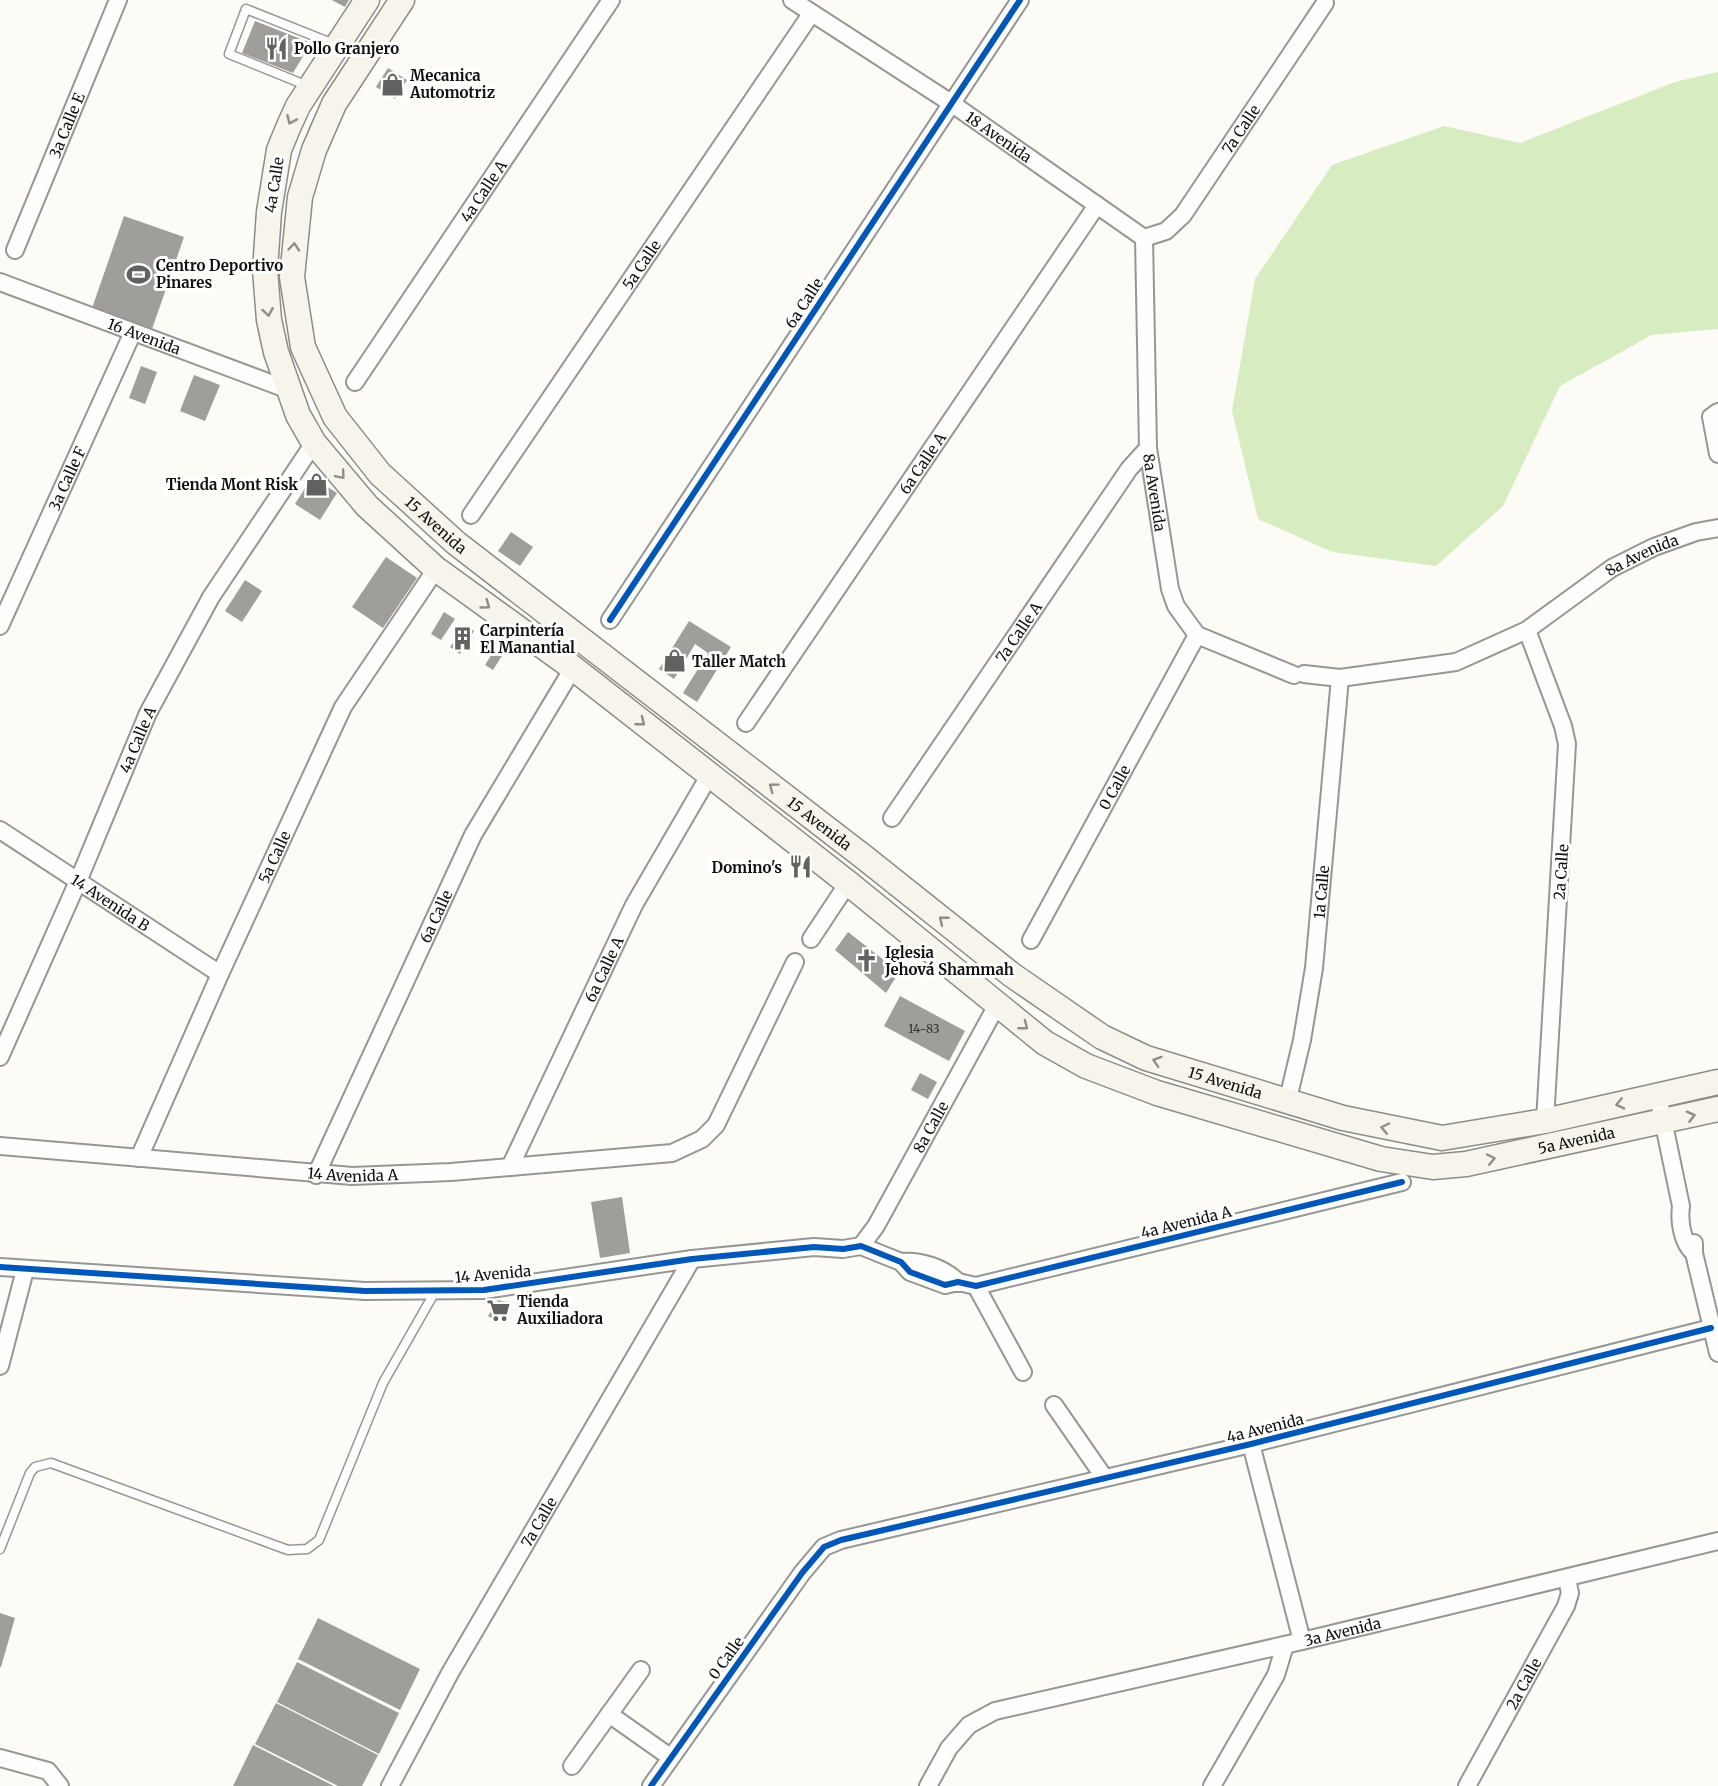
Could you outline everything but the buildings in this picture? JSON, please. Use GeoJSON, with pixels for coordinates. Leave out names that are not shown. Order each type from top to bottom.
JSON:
{"type":"FeatureCollection","features":[{"type":"Feature","properties":{"kind":"main road","name":"4a Calle"},"geometry":{"type":"LineString","coordinates":[[289,390],[276,352],[265,296],[266,243],[279,150],[298,106],[367,0]]}},
{"type":"Feature","properties":{"kind":"main road","name":"4a Calle"},"geometry":{"type":"LineString","coordinates":[[303,347],[292,277],[300,197],[314,150],[334,104],[402,0]]}},
{"type":"Feature","properties":{"kind":"main road","name":"15 Avenida"},"geometry":{"type":"LineString","coordinates":[[303,347],[335,417],[380,474],[456,543],[866,858],[1012,975],[1102,1037],[1146,1058],[1343,1119],[1442,1138]]}},
{"type":"Feature","properties":{"kind":"main road","name":"15 Avenida"},"geometry":{"type":"LineString","coordinates":[[289,390],[298,415],[314,443],[367,506],[436,569],[573,668],[848,882],[1046,1043],[1086,1066],[1157,1093],[1381,1159],[1433,1167]]}},
{"type":"Feature","properties":{"kind":"main road","name":"5a Avenida"},"geometry":{"type":"LineString","coordinates":[[1442,1138],[1545,1121],[1718,1082]]}},
{"type":"Feature","properties":{"kind":"main road","name":"5a Avenida"},"geometry":{"type":"LineString","coordinates":[[1433,1167],[1466,1164],[1664,1123],[1718,1109]]}},
{"type":"Feature","properties":{"kind":"street","name":"3a Calle E"},"geometry":{"type":"LineString","coordinates":[[15,250],[118,0]]}},
{"type":"Feature","properties":{"kind":"street","name":"4a Calle A"},"geometry":{"type":"LineString","coordinates":[[355,382],[611,0]]}},
{"type":"Feature","properties":{"kind":"street","name":"18 Avenida"},"geometry":{"type":"LineString","coordinates":[[792,0],[951,103],[1144,238]]}},
{"type":"Feature","properties":{"kind":"street","name":"6a Calle"},"geometry":{"type":"LineString","coordinates":[[610,620],[1020,0]]}},
{"type":"Feature","properties":{"kind":"street","name":"7a Calle"},"geometry":{"type":"LineString","coordinates":[[1144,238],[1166,231],[1183,215],[1325,3]]}},
{"type":"Feature","properties":{"kind":"street","name":"5a Calle"},"geometry":{"type":"LineString","coordinates":[[471,515],[812,14]]}},
{"type":"Feature","properties":{"kind":"street","name":"6a Calle A"},"geometry":{"type":"LineString","coordinates":[[746,723],[1097,205]]}},
{"type":"Feature","properties":{"kind":"street","name":"8a Avenida"},"geometry":{"type":"LineString","coordinates":[[1144,238],[1148,448],[1170,589],[1176,606],[1197,634],[1299,675],[1340,678],[1456,662],[1527,630],[1612,568],[1654,547],[1696,532],[1718,528]]}},
{"type":"Feature","properties":{"kind":"street","name":"16 Avenida"},"geometry":{"type":"LineString","coordinates":[[0,282],[289,390]]}},
{"type":"Feature","properties":{"kind":"street","name":"3a Calle F"},"geometry":{"type":"LineString","coordinates":[[0,626],[133,332]]}},
{"type":"Feature","properties":{"kind":"street"},"geometry":{"type":"LineString","coordinates":[[1718,412],[1711,417],[1718,454]]}},
{"type":"Feature","properties":{"kind":"street","name":"4a Calle A"},"geometry":{"type":"LineString","coordinates":[[0,1057],[79,879],[143,723],[178,654],[211,597],[314,443]]}},
{"type":"Feature","properties":{"kind":"street","name":"7a Calle A"},"geometry":{"type":"LineString","coordinates":[[892,818],[1129,469],[1148,448]]}},
{"type":"Feature","properties":{"kind":"street","name":"5a Calle"},"geometry":{"type":"LineString","coordinates":[[139,1158],[220,974],[343,708],[436,569]]}},
{"type":"Feature","properties":{"kind":"street","name":"2a Calle"},"geometry":{"type":"LineString","coordinates":[[1527,630],[1563,726],[1567,744],[1545,1121]]}},
{"type":"Feature","properties":{"kind":"street","name":"0 Calle"},"geometry":{"type":"LineString","coordinates":[[1031,940],[1197,634]]}},
{"type":"Feature","properties":{"kind":"street","name":"6a Calle"},"geometry":{"type":"LineString","coordinates":[[316,1175],[473,835],[573,668]]}},
{"type":"Feature","properties":{"kind":"street","name":"1a Calle"},"geometry":{"type":"LineString","coordinates":[[1287,1103],[1302,1040],[1314,968],[1340,678]]}},
{"type":"Feature","properties":{"kind":"street","name":"6a Calle A"},"geometry":{"type":"LineString","coordinates":[[510,1167],[634,905],[710,776]]}},
{"type":"Feature","properties":{"kind":"street","name":"14 Avenida B"},"geometry":{"type":"LineString","coordinates":[[0,830],[79,879],[220,974]]}},
{"type":"Feature","properties":{"kind":"street"},"geometry":{"type":"LineString","coordinates":[[811,939],[848,882]]}},
{"type":"Feature","properties":{"kind":"street","name":"14 Avenida A"},"geometry":{"type":"LineString","coordinates":[[0,1146],[316,1175],[404,1175],[672,1153],[688,1148],[702,1139],[716,1125],[795,962]]}},
{"type":"Feature","properties":{"kind":"street","name":"8a Calle"},"geometry":{"type":"LineString","coordinates":[[861,1246],[876,1226],[997,1005]]}},
{"type":"Feature","properties":{"kind":"street"},"geometry":{"type":"LineString","coordinates":[[1658,1096],[1681,1206],[1680,1217],[1688,1248],[1694,1253],[1712,1305],[1711,1328],[1718,1353]]}},
{"type":"Feature","properties":{"kind":"street","name":"4a Avenida A"},"geometry":{"type":"LineString","coordinates":[[976,1286],[1402,1182]]}},
{"type":"Feature","properties":{"kind":"street","name":"14 Avenida"},"geometry":{"type":"LineString","coordinates":[[0,1267],[366,1291],[484,1290],[692,1259],[814,1247],[843,1249],[861,1246],[901,1262],[910,1272],[945,1285],[958,1282],[976,1286]]}},
{"type":"Feature","properties":{"kind":"street","name":"7a Calle"},"geometry":{"type":"LineString","coordinates":[[390,1786],[450,1673],[692,1259]]}},
{"type":"Feature","properties":{"kind":"street"},"geometry":{"type":"LineString","coordinates":[[0,1366],[25,1270]]}},
{"type":"Feature","properties":{"kind":"street"},"geometry":{"type":"LineString","coordinates":[[976,1286],[1023,1372]]}},
{"type":"Feature","properties":{"kind":"street","name":"4a Avenida"},"geometry":{"type":"LineString","coordinates":[[824,1547],[841,1540],[1251,1444],[1711,1328]]}},
{"type":"Feature","properties":{"kind":"street"},"geometry":{"type":"LineString","coordinates":[[1054,1405],[1104,1477]]}},
{"type":"Feature","properties":{"kind":"street"},"geometry":{"type":"LineString","coordinates":[[1251,1444],[1302,1641]]}},
{"type":"Feature","properties":{"kind":"street","name":"3a Avenida"},"geometry":{"type":"LineString","coordinates":[[928,1786],[949,1748],[969,1725],[995,1712],[1567,1579],[1718,1541]]}},
{"type":"Feature","properties":{"kind":"street","name":"0 Calle"},"geometry":{"type":"LineString","coordinates":[[651,1786],[802,1573],[824,1547]]}},
{"type":"Feature","properties":{"kind":"street","name":"2a Calle"},"geometry":{"type":"LineString","coordinates":[[1467,1786],[1566,1606],[1570,1593],[1567,1579]]}},
{"type":"Feature","properties":{"kind":"street"},"geometry":{"type":"LineString","coordinates":[[1212,1786],[1276,1675],[1284,1645]]}},
{"type":"Feature","properties":{"kind":"street"},"geometry":{"type":"LineString","coordinates":[[572,1766],[641,1670]]}},
{"type":"Feature","properties":{"kind":"street"},"geometry":{"type":"LineString","coordinates":[[609,1714],[670,1757]]}},
{"type":"Feature","properties":{"kind":"street"},"geometry":{"type":"LineString","coordinates":[[0,1758],[48,1771],[60,1786]]}},
{"type":"Feature","properties":{"kind":"lane"},"geometry":{"type":"LineString","coordinates":[[310,87],[229,54],[246,9],[338,45]]}},
{"type":"Feature","properties":{"kind":"lane"},"geometry":{"type":"LineString","coordinates":[[0,1549],[30,1473],[34,1467],[51,1463],[288,1550],[307,1549],[319,1540],[383,1383],[436,1290]]}},
{"type":"Feature","properties":{"kind":"green space"},"geometry":{"type":"Polygon","coordinates":[[[1718,72],[1718,329],[1652,335],[1560,386],[1503,506],[1436,566],[1332,552],[1258,519],[1232,411],[1255,279],[1332,165],[1444,126],[1520,143],[1675,82],[1718,72]]]}},
{"type":"Feature","properties":{"kind":"cycle path"},"geometry":{"type":"LineString","coordinates":[[610,620],[1020,0]]}},
{"type":"Feature","properties":{"kind":"cycle path"},"geometry":{"type":"LineString","coordinates":[[0,1267],[365,1291],[484,1290],[692,1259],[814,1247],[843,1249],[861,1246],[901,1262],[910,1272],[945,1285],[958,1282],[976,1286],[1402,1182]]}},
{"type":"Feature","properties":{"kind":"cycle path"},"geometry":{"type":"LineString","coordinates":[[651,1786],[802,1573],[824,1547],[841,1540],[1251,1444],[1711,1328]]}},
{"type":"Feature","properties":{"kind":"place","name":"Pollo Granjero"},"geometry":{"type":"Point","coordinates":[276,48]}},
{"type":"Feature","properties":{"kind":"place","name":"Mecanica Automotriz"},"geometry":{"type":"Point","coordinates":[392,84]}},
{"type":"Feature","properties":{"kind":"place","name":"Centro Deportivo Pinares"},"geometry":{"type":"Point","coordinates":[138,274]}},
{"type":"Feature","properties":{"kind":"place","name":"Tienda Mont Risk"},"geometry":{"type":"Point","coordinates":[316,484]}},
{"type":"Feature","properties":{"kind":"place","name":"Carpintería El Manantial"},"geometry":{"type":"Point","coordinates":[462,639]}},
{"type":"Feature","properties":{"kind":"place","name":"Taller Match"},"geometry":{"type":"Point","coordinates":[674,661]}},
{"type":"Feature","properties":{"kind":"place","name":"Domino's"},"geometry":{"type":"Point","coordinates":[800,867]}},
{"type":"Feature","properties":{"kind":"place","name":"Iglesia Jehová Shammah"},"geometry":{"type":"Point","coordinates":[867,961]}},
{"type":"Feature","properties":{"kind":"place","name":"Tienda Auxiliadora"},"geometry":{"type":"Point","coordinates":[499,1310]}}]}
